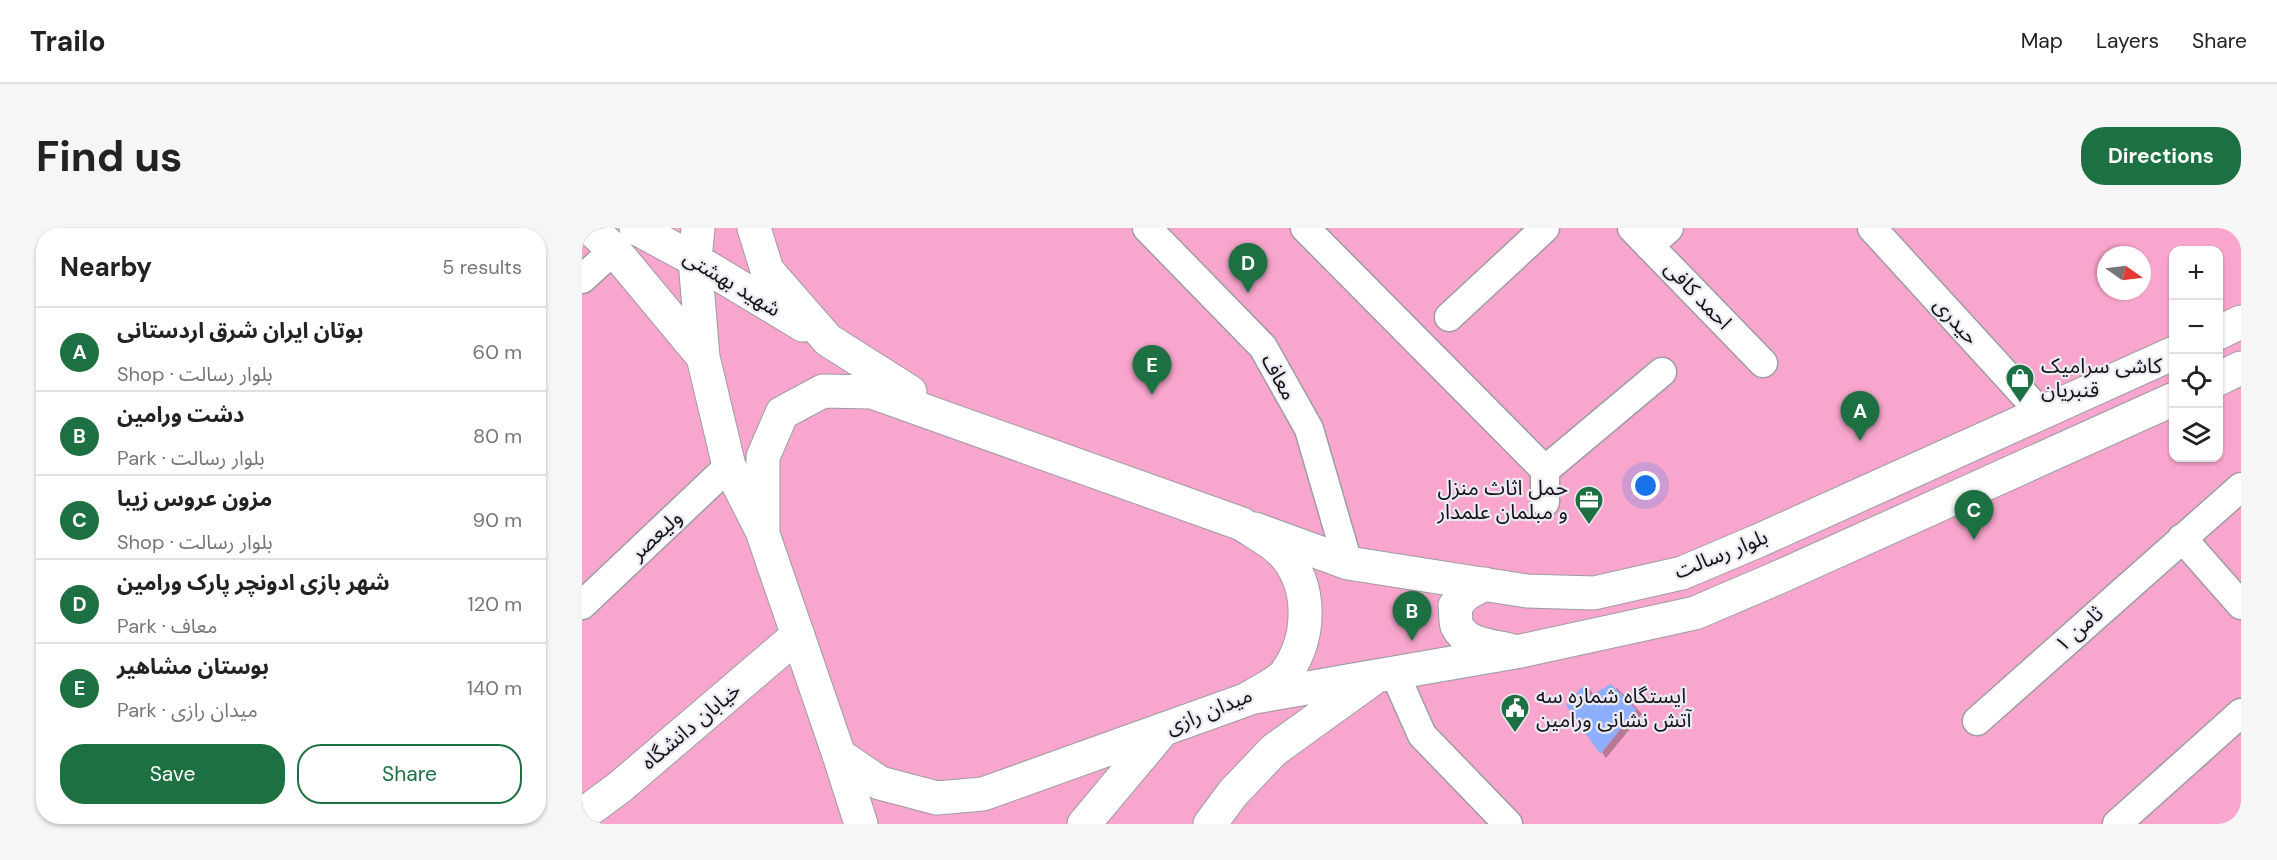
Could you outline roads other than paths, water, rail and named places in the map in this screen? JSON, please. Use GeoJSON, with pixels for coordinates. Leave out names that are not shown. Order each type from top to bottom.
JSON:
{"type":"FeatureCollection","features":[{"type":"Feature","properties":{"kind":"main road","name":"شهید بهشتی"},"geometry":{"type":"LineString","coordinates":[[590,228],[695,260],[960,423]]}},
{"type":"Feature","properties":{"kind":"main road"},"geometry":{"type":"LineString","coordinates":[[698,228],[695,260],[703,357],[729,466],[763,534]]}},
{"type":"Feature","properties":{"kind":"main road"},"geometry":{"type":"LineString","coordinates":[[754,228],[767,270],[828,340]]}},
{"type":"Feature","properties":{"kind":"main road","name":"شهید بهشتی"},"geometry":{"type":"LineString","coordinates":[[625,239],[703,357]]}},
{"type":"Feature","properties":{"kind":"main road"},"geometry":{"type":"LineString","coordinates":[[2223,331],[2241,322]]}},
{"type":"Feature","properties":{"kind":"main road","name":"بلوار رسالت"},"geometry":{"type":"LineString","coordinates":[[1242,524],[1348,563],[1527,591],[1594,593],[1682,573],[2172,354]]}},
{"type":"Feature","properties":{"kind":"main road"},"geometry":{"type":"LineString","coordinates":[[2223,376],[2241,368]]}},
{"type":"Feature","properties":{"kind":"main road","name":"میدان رازی"},"geometry":{"type":"LineString","coordinates":[[823,391],[872,392],[1242,524],[1283,553],[1299,578],[1306,607],[1304,629],[1297,653],[1285,675],[1248,699],[938,811],[880,783],[839,755],[763,534],[763,457],[782,413],[823,391]]}},
{"type":"Feature","properties":{"kind":"main road","name":"بلوار رسالت"},"geometry":{"type":"LineString","coordinates":[[1248,699],[1521,651],[1695,613],[2169,401]]}},
{"type":"Feature","properties":{"kind":"main road"},"geometry":{"type":"LineString","coordinates":[[1485,584],[1466,594],[1455,606],[1457,625],[1466,636],[1478,644],[1521,651]]}},
{"type":"Feature","properties":{"kind":"main road","name":"خیابان دانشگاه"},"geometry":{"type":"LineString","coordinates":[[582,815],[629,779],[798,635]]}},
{"type":"Feature","properties":{"kind":"main road"},"geometry":{"type":"LineString","coordinates":[[1210,824],[1233,793],[1274,750],[1387,674]]}},
{"type":"Feature","properties":{"kind":"main road"},"geometry":{"type":"LineString","coordinates":[[1084,824],[1162,730]]}},
{"type":"Feature","properties":{"kind":"main road"},"geometry":{"type":"LineString","coordinates":[[839,755],[861,824]]}},
{"type":"Feature","properties":{"kind":"street","name":"معاف"},"geometry":{"type":"LineString","coordinates":[[1148,228],[1263,347],[1309,429],[1348,563]]}},
{"type":"Feature","properties":{"kind":"street"},"geometry":{"type":"LineString","coordinates":[[1305,228],[1545,470],[1545,502]]}},
{"type":"Feature","properties":{"kind":"street"},"geometry":{"type":"LineString","coordinates":[[1449,317],[1545,228]]}},
{"type":"Feature","properties":{"kind":"street","name":"حیدری"},"geometry":{"type":"LineString","coordinates":[[1872,228],[2041,413]]}},
{"type":"Feature","properties":{"kind":"street","name":"احمد کافی"},"geometry":{"type":"LineString","coordinates":[[1650,234],[1763,363]]}},
{"type":"Feature","properties":{"kind":"street"},"geometry":{"type":"LineString","coordinates":[[582,279],[625,239]]}},
{"type":"Feature","properties":{"kind":"street"},"geometry":{"type":"LineString","coordinates":[[1545,470],[1662,372]]}},
{"type":"Feature","properties":{"kind":"street","name":"ولیعصر"},"geometry":{"type":"LineString","coordinates":[[582,605],[729,466]]}},
{"type":"Feature","properties":{"kind":"street","name":"ثامن ۱"},"geometry":{"type":"LineString","coordinates":[[1977,721],[2241,487]]}},
{"type":"Feature","properties":{"kind":"street"},"geometry":{"type":"LineString","coordinates":[[2182,538],[2241,604]]}},
{"type":"Feature","properties":{"kind":"street"},"geometry":{"type":"LineString","coordinates":[[1387,674],[1422,735],[1508,824]]}},
{"type":"Feature","properties":{"kind":"street"},"geometry":{"type":"LineString","coordinates":[[2117,824],[2241,713]]}},
{"type":"Feature","properties":{"kind":"place","name":"شهر بازی ادونچر پارک ورامین"},"geometry":{"type":"Point","coordinates":[1248,293]}},
{"type":"Feature","properties":{"kind":"place","name":"بوستان مشاهیر"},"geometry":{"type":"Point","coordinates":[1152,395]}},
{"type":"Feature","properties":{"kind":"place","name":"کاشی سرامیک قنبریان"},"geometry":{"type":"Point","coordinates":[2020,404]}},
{"type":"Feature","properties":{"kind":"place","name":"بوتان ایران شرق اردستانی"},"geometry":{"type":"Point","coordinates":[1860,441]}},
{"type":"Feature","properties":{"kind":"place","name":"حمل اثاث منزل و مبلمان علمدار"},"geometry":{"type":"Point","coordinates":[1589,526]}},
{"type":"Feature","properties":{"kind":"place","name":"مزون عروس زیبا"},"geometry":{"type":"Point","coordinates":[1974,540]}},
{"type":"Feature","properties":{"kind":"place","name":"دشت ورامین"},"geometry":{"type":"Point","coordinates":[1412,641]}},
{"type":"Feature","properties":{"kind":"place","name":"ایستگاه شماره سه آتش نشانی ورامین"},"geometry":{"type":"Point","coordinates":[1515,734]}}]}
